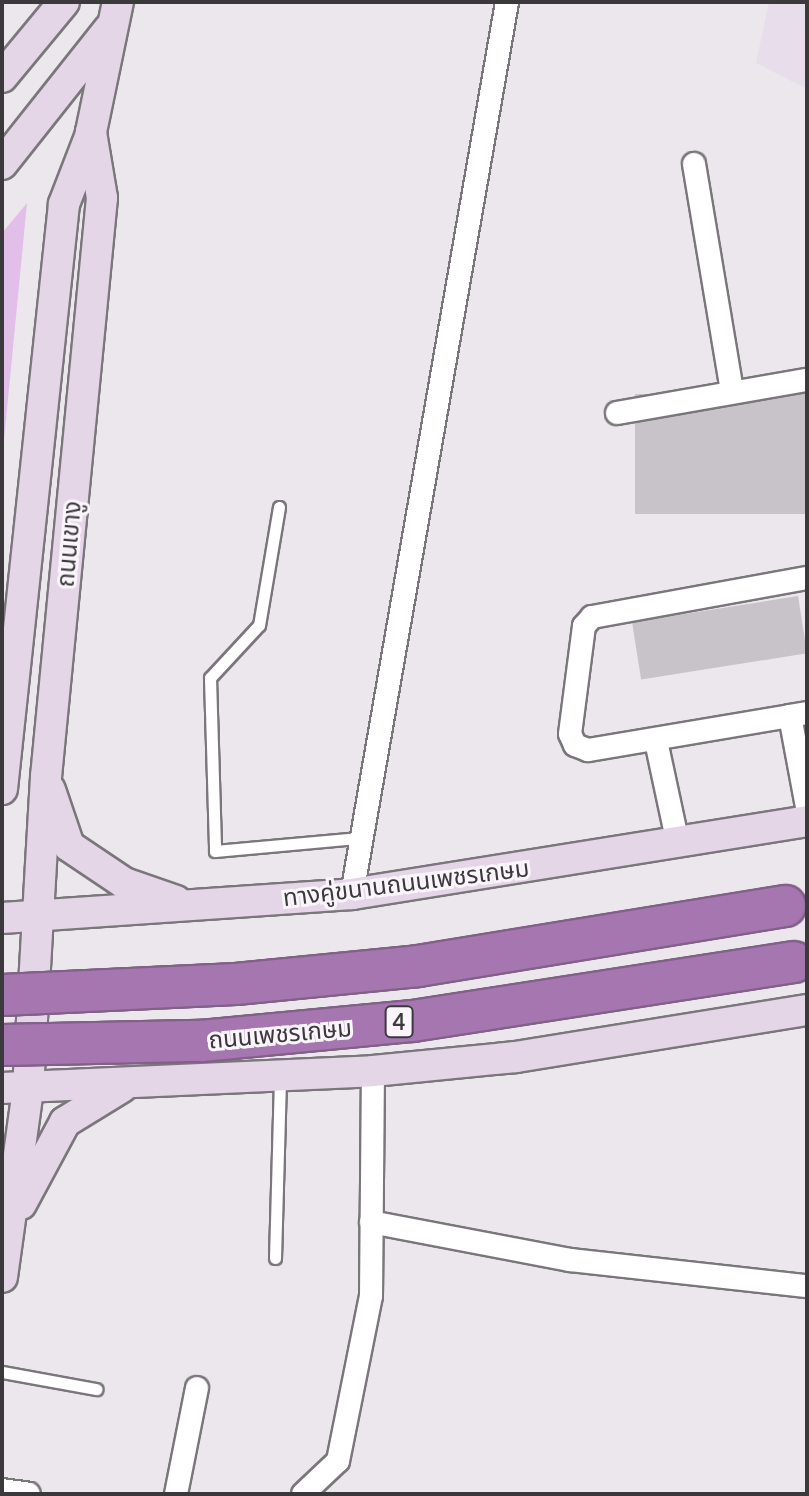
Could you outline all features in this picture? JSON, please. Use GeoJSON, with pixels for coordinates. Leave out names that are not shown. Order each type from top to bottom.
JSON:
{"type":"FeatureCollection","features":[{"type":"Feature","properties":{"kind":"highway","name":"4"},"geometry":{"type":"LineString","coordinates":[[2,995],[236,984],[418,966],[785,906]]}},
{"type":"Feature","properties":{"kind":"highway","name":"ถนนเพชรเกษม"},"geometry":{"type":"LineString","coordinates":[[2,1045],[201,1041],[413,1021],[793,962]]}},
{"type":"Feature","properties":{"kind":"main road"},"geometry":{"type":"LineString","coordinates":[[2,77],[64,2]]}},
{"type":"Feature","properties":{"kind":"main road"},"geometry":{"type":"LineString","coordinates":[[2,164],[121,8]]}},
{"type":"Feature","properties":{"kind":"main road","name":"ถนนเขางู"},"geometry":{"type":"LineString","coordinates":[[2,1277],[9,1232],[15,1088],[38,916],[46,777],[102,198],[91,132],[121,8]]}},
{"type":"Feature","properties":{"kind":"main road"},"geometry":{"type":"LineString","coordinates":[[2,789],[64,204],[91,132]]}},
{"type":"Feature","properties":{"kind":"main road"},"geometry":{"type":"LineString","coordinates":[[46,777],[69,846],[124,883],[188,905]]}},
{"type":"Feature","properties":{"kind":"main road","name":"ทางคู่ขนานถนนเพชรเกษม"},"geometry":{"type":"LineString","coordinates":[[2,918],[352,894],[807,821]]}},
{"type":"Feature","properties":{"kind":"main road","name":"4"},"geometry":{"type":"LineString","coordinates":[[15,1088],[373,1071],[548,1053],[807,1010]]}},
{"type":"Feature","properties":{"kind":"main road"},"geometry":{"type":"LineString","coordinates":[[9,1232],[65,1122],[127,1084]]}},
{"type":"Feature","properties":{"kind":"street"},"geometry":{"type":"LineString","coordinates":[[352,894],[359,838],[507,2]]}},
{"type":"Feature","properties":{"kind":"street"},"geometry":{"type":"LineString","coordinates":[[694,164],[732,392]]}},
{"type":"Feature","properties":{"kind":"street"},"geometry":{"type":"LineString","coordinates":[[617,413],[807,380]]}},
{"type":"Feature","properties":{"kind":"street"},"geometry":{"type":"LineString","coordinates":[[807,578],[587,621],[570,734],[575,745],[588,750],[798,715],[807,807]]}},
{"type":"Feature","properties":{"kind":"street"},"geometry":{"type":"LineString","coordinates":[[656,741],[678,844]]}},
{"type":"Feature","properties":{"kind":"street"},"geometry":{"type":"LineString","coordinates":[[303,1494],[338,1461],[371,1296],[373,1071]]}},
{"type":"Feature","properties":{"kind":"street"},"geometry":{"type":"LineString","coordinates":[[371,1222],[570,1260],[807,1286]]}},
{"type":"Feature","properties":{"kind":"street"},"geometry":{"type":"LineString","coordinates":[[176,1494],[197,1388]]}},
{"type":"Feature","properties":{"kind":"street"},"geometry":{"type":"LineString","coordinates":[[2,1490],[29,1494]]}},
{"type":"Feature","properties":{"kind":"lane"},"geometry":{"type":"LineString","coordinates":[[279,507],[259,625],[210,678],[215,851],[359,838]]}},
{"type":"Feature","properties":{"kind":"lane"},"geometry":{"type":"LineString","coordinates":[[275,1258],[280,1074]]}},
{"type":"Feature","properties":{"kind":"lane"},"geometry":{"type":"LineString","coordinates":[[2,1372],[96,1389]]}},
{"type":"Feature","properties":{"kind":"shaded area"},"geometry":{"type":"Polygon","coordinates":[[[769,2],[807,2],[807,89],[756,63],[769,2]]]}},
{"type":"Feature","properties":{"kind":"shaded area"},"geometry":{"type":"Polygon","coordinates":[[[27,203],[2,461],[2,233],[27,203]]]}},
{"type":"Feature","properties":{"kind":"building"},"geometry":{"type":"Polygon","coordinates":[[[635,394],[807,394],[807,514],[635,514],[635,394]]]}},
{"type":"Feature","properties":{"kind":"building"},"geometry":{"type":"Polygon","coordinates":[[[798,596],[807,653],[641,680],[632,622],[798,596]]]}}]}
